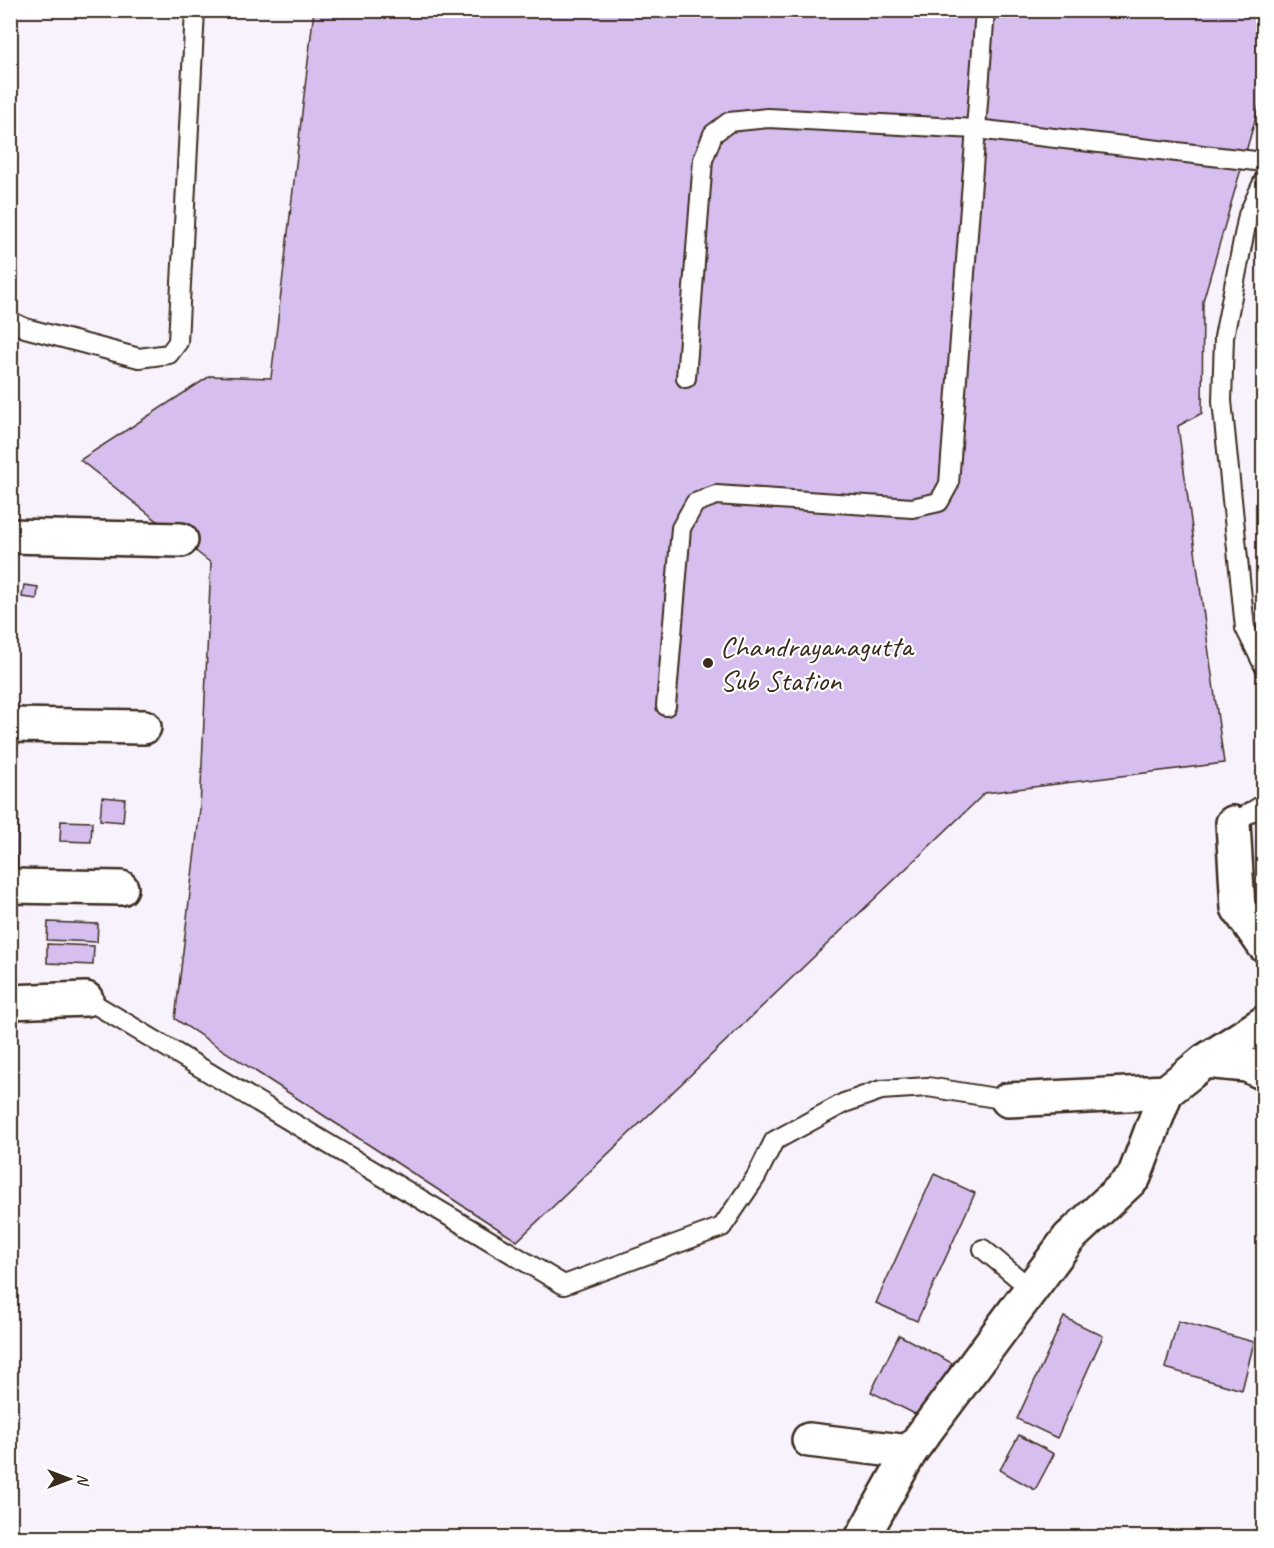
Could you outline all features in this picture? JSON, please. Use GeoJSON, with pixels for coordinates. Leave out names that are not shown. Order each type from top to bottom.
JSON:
{"type":"FeatureCollection","features":[{"type":"Feature","properties":{"kind":"street"},"geometry":{"type":"LineString","coordinates":[[10,536],[182,540]]}},
{"type":"Feature","properties":{"kind":"street"},"geometry":{"type":"LineString","coordinates":[[10,725],[144,727]]}},
{"type":"Feature","properties":{"kind":"street"},"geometry":{"type":"LineString","coordinates":[[1233,823],[1238,908],[1263,945]]}},
{"type":"Feature","properties":{"kind":"street"},"geometry":{"type":"LineString","coordinates":[[10,886],[120,888]]}},
{"type":"Feature","properties":{"kind":"street"},"geometry":{"type":"LineString","coordinates":[[10,1002],[86,999]]}},
{"type":"Feature","properties":{"kind":"street"},"geometry":{"type":"LineString","coordinates":[[862,1538],[910,1452],[1069,1238],[1134,1177],[1166,1092],[1205,1061],[1263,1023]]}},
{"type":"Feature","properties":{"kind":"street"},"geometry":{"type":"LineString","coordinates":[[1205,1061],[1247,1065],[1263,1073]]}},
{"type":"Feature","properties":{"kind":"street"},"geometry":{"type":"LineString","coordinates":[[1008,1100],[1166,1092]]}},
{"type":"Feature","properties":{"kind":"street"},"geometry":{"type":"LineString","coordinates":[[809,1440],[910,1452]]}},
{"type":"Feature","properties":{"kind":"lane"},"geometry":{"type":"LineString","coordinates":[[10,321],[25,328],[139,358],[169,354],[178,342],[195,10]]}},
{"type":"Feature","properties":{"kind":"lane"},"geometry":{"type":"LineString","coordinates":[[666,706],[681,528],[695,503],[716,495],[912,508],[939,502],[948,484],[985,10]]}},
{"type":"Feature","properties":{"kind":"lane"},"geometry":{"type":"LineString","coordinates":[[686,378],[703,160],[713,134],[729,123],[768,118],[976,129],[1263,162]]}},
{"type":"Feature","properties":{"kind":"lane"},"geometry":{"type":"LineString","coordinates":[[1263,180],[1248,215],[1224,337],[1222,401],[1245,628],[1263,666]]}},
{"type":"Feature","properties":{"kind":"lane"},"geometry":{"type":"LineString","coordinates":[[1233,823],[1263,804]]}},
{"type":"Feature","properties":{"kind":"lane"},"geometry":{"type":"LineString","coordinates":[[86,999],[564,1285],[722,1227],[756,1177],[774,1141],[844,1103],[881,1090],[928,1087],[1008,1100]]}},
{"type":"Feature","properties":{"kind":"lane"},"geometry":{"type":"LineString","coordinates":[[983,1249],[1031,1289]]}},
{"type":"Feature","properties":{"kind":"building","name":"Chandrayanagutta Sub Station"},"geometry":{"type":"Polygon","coordinates":[[[314,10],[1264,10],[1264,89],[1203,301],[1202,413],[1178,426],[1224,763],[985,793],[517,1241],[175,1019],[200,809],[211,563],[80,460],[210,376],[271,378],[314,10]]]}},
{"type":"Feature","properties":{"kind":"building"},"geometry":{"type":"Polygon","coordinates":[[[10,585],[15,585],[13,640],[10,640],[10,585]]]}},
{"type":"Feature","properties":{"kind":"building"},"geometry":{"type":"Polygon","coordinates":[[[24,585],[38,587],[37,599],[22,597],[24,585]]]}},
{"type":"Feature","properties":{"kind":"building"},"geometry":{"type":"Polygon","coordinates":[[[102,797],[125,799],[123,822],[100,820],[102,797]]]}},
{"type":"Feature","properties":{"kind":"building"},"geometry":{"type":"Polygon","coordinates":[[[10,814],[18,815],[17,880],[10,880],[10,814]]]}},
{"type":"Feature","properties":{"kind":"building"},"geometry":{"type":"Polygon","coordinates":[[[61,821],[92,822],[91,842],[60,841],[61,821]]]}},
{"type":"Feature","properties":{"kind":"building"},"geometry":{"type":"Polygon","coordinates":[[[48,922],[98,924],[97,942],[47,940],[48,922]]]}},
{"type":"Feature","properties":{"kind":"building"},"geometry":{"type":"Polygon","coordinates":[[[47,944],[94,946],[93,965],[47,963],[47,944]]]}},
{"type":"Feature","properties":{"kind":"building"},"geometry":{"type":"Polygon","coordinates":[[[934,1174],[975,1193],[917,1321],[876,1303],[934,1174]]]}},
{"type":"Feature","properties":{"kind":"building"},"geometry":{"type":"Polygon","coordinates":[[[1064,1317],[1103,1336],[1057,1438],[1017,1419],[1064,1317]]]}},
{"type":"Feature","properties":{"kind":"building"},"geometry":{"type":"Polygon","coordinates":[[[1178,1321],[1254,1342],[1242,1390],[1165,1368],[1178,1321]]]}},
{"type":"Feature","properties":{"kind":"building"},"geometry":{"type":"Polygon","coordinates":[[[899,1335],[952,1363],[923,1418],[871,1392],[899,1335]]]}},
{"type":"Feature","properties":{"kind":"building"},"geometry":{"type":"Polygon","coordinates":[[[1019,1435],[1054,1454],[1035,1490],[1000,1470],[1019,1435]]]}},
{"type":"Feature","properties":{"kind":"place","name":"Chandrayanagutta Sub Station"},"geometry":{"type":"Point","coordinates":[708,663]}}]}
